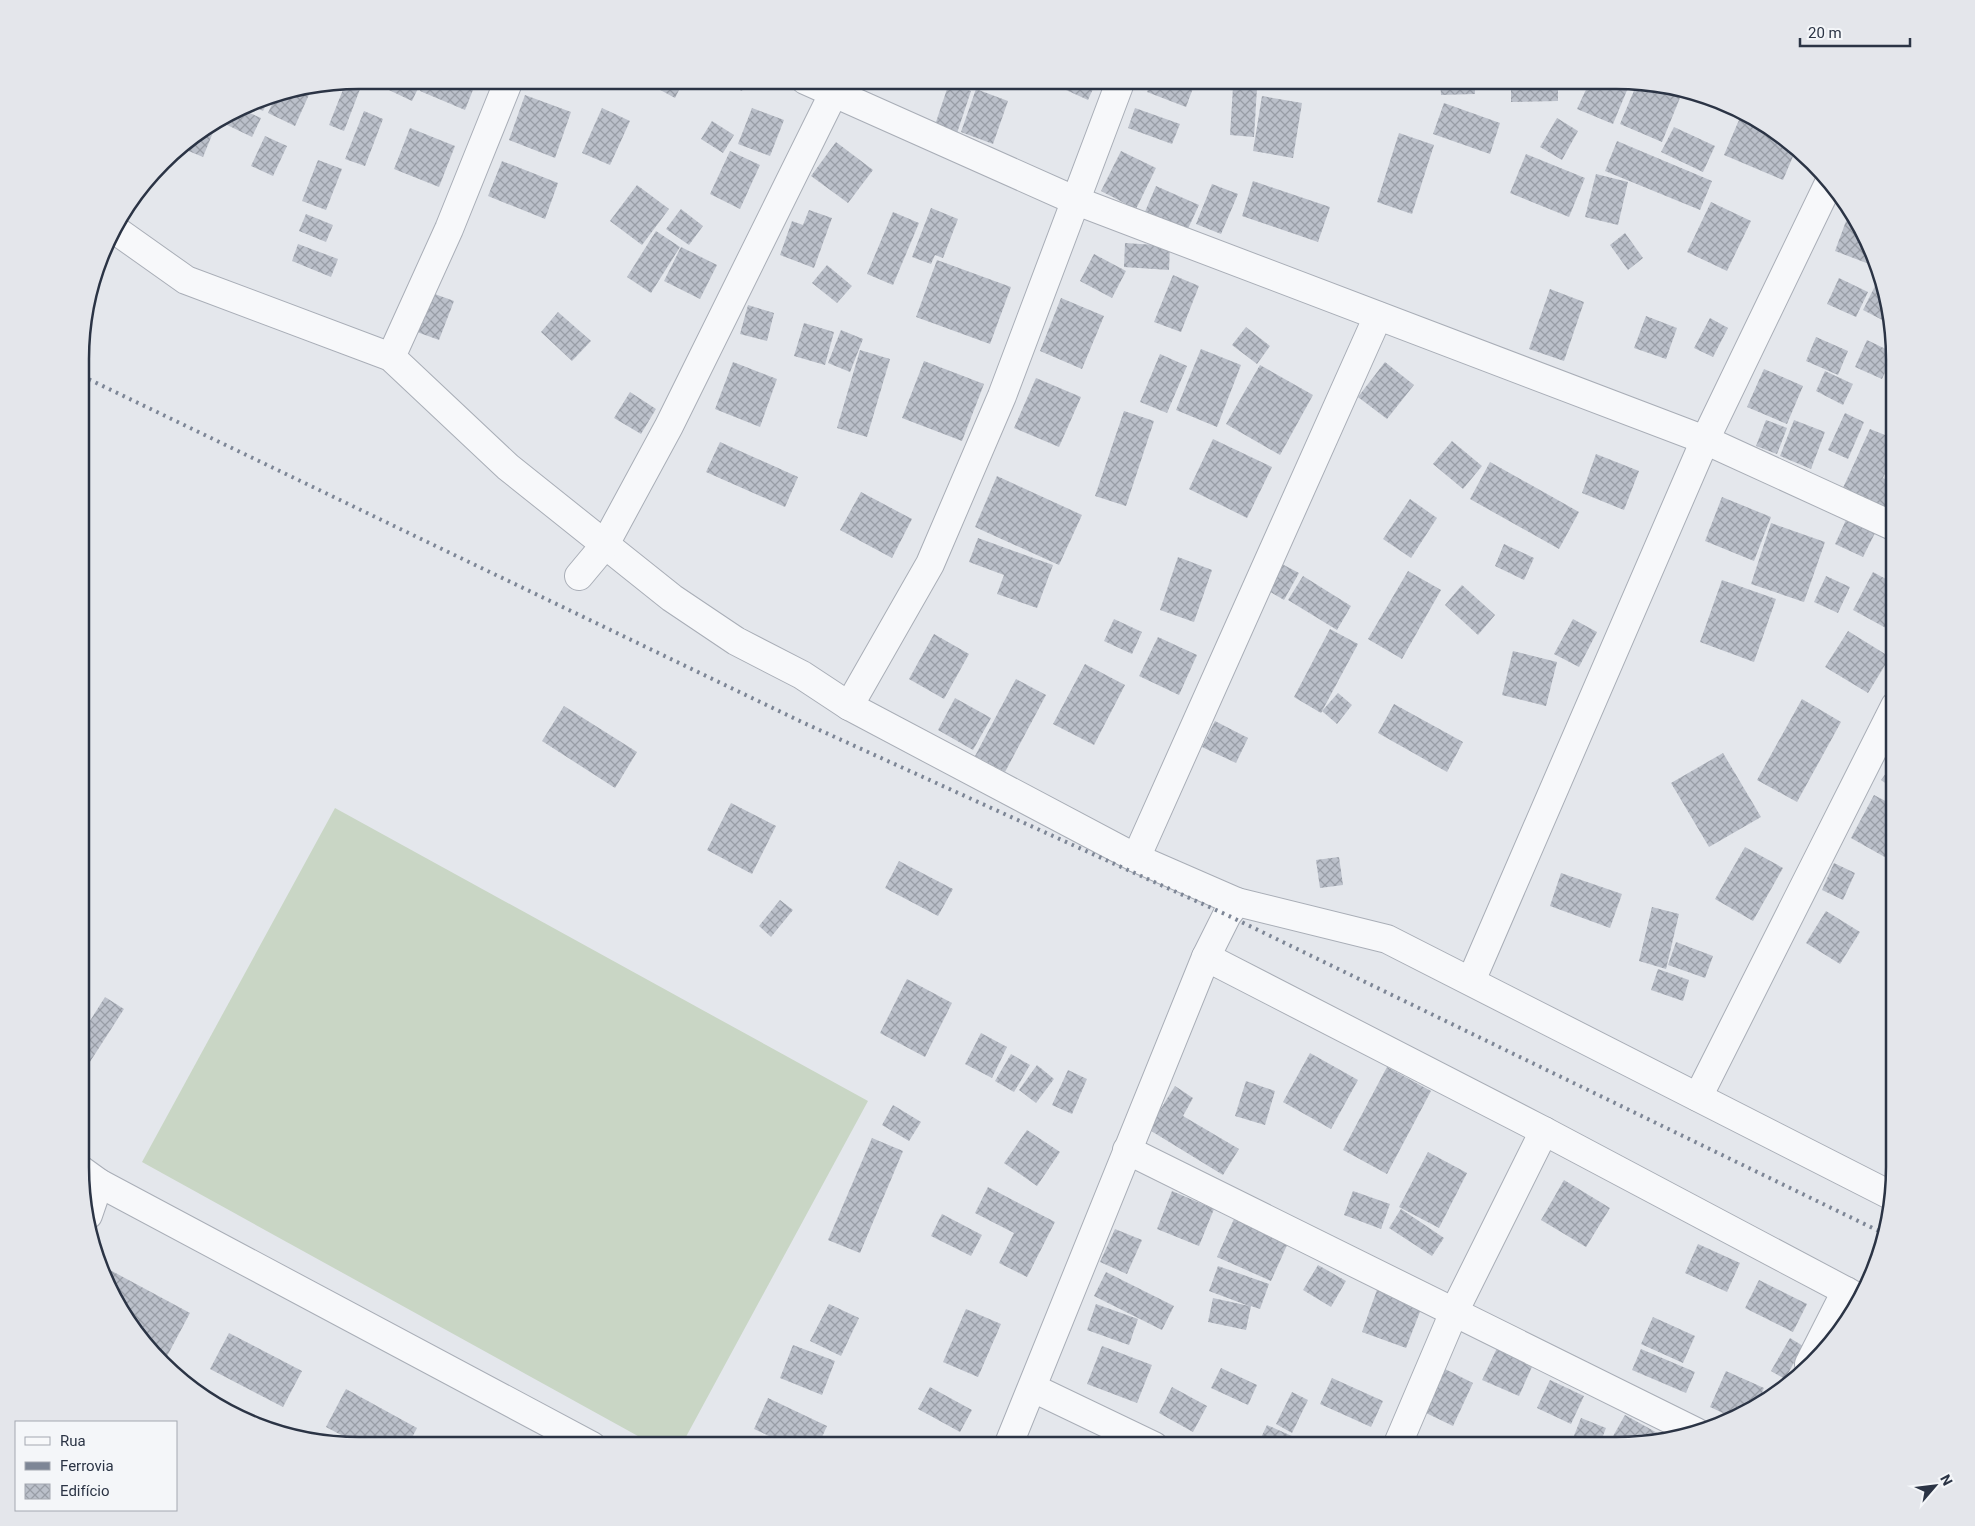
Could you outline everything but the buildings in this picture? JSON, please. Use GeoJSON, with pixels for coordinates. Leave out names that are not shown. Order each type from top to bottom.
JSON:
{"type":"FeatureCollection","features":[{"type":"Feature","properties":{"kind":"street"},"geometry":{"type":"LineString","coordinates":[[391,357],[449,229],[505,89]]}},
{"type":"Feature","properties":{"kind":"street"},"geometry":{"type":"LineString","coordinates":[[579,576],[604,546],[669,426],[763,231],[835,89]]}},
{"type":"Feature","properties":{"kind":"street"},"geometry":{"type":"LineString","coordinates":[[843,89],[1074,200],[1705,440],[1886,523]]}},
{"type":"Feature","properties":{"kind":"street"},"geometry":{"type":"LineString","coordinates":[[849,706],[930,564],[1002,396],[1074,200],[1117,89]]}},
{"type":"Feature","properties":{"kind":"street"},"geometry":{"type":"LineString","coordinates":[[1471,982],[1705,440],[1826,189]]}},
{"type":"Feature","properties":{"kind":"street"},"geometry":{"type":"LineString","coordinates":[[120,234],[186,280],[391,357],[508,467],[604,546],[672,598],[736,641],[802,676],[849,706],[1136,858],[1237,902],[1387,939],[1885,1193]]}},
{"type":"Feature","properties":{"kind":"street"},"geometry":{"type":"LineString","coordinates":[[1136,858],[1378,316]]}},
{"type":"Feature","properties":{"kind":"street"},"geometry":{"type":"LineString","coordinates":[[1698,1097],[1886,724]]}},
{"type":"Feature","properties":{"kind":"street"},"geometry":{"type":"LineString","coordinates":[[1012,1437],[1206,957],[1227,915],[1237,902]]}},
{"type":"Feature","properties":{"kind":"street"},"geometry":{"type":"LineString","coordinates":[[1206,957],[1544,1131],[1852,1295],[1825,1339]]}},
{"type":"Feature","properties":{"kind":"street"},"geometry":{"type":"LineString","coordinates":[[1401,1437],[1454,1312],[1544,1131]]}},
{"type":"Feature","properties":{"kind":"street"},"geometry":{"type":"LineString","coordinates":[[1127,1150],[1687,1428]]}},
{"type":"Feature","properties":{"kind":"street"},"geometry":{"type":"LineString","coordinates":[[90,1177],[575,1437]]}},
{"type":"Feature","properties":{"kind":"street"},"geometry":{"type":"LineString","coordinates":[[1033,1388],[1135,1437]]}},
{"type":"Feature","properties":{"kind":"green space"},"geometry":{"type":"Polygon","coordinates":[[[335,808],[868,1101],[686,1437],[640,1437],[142,1162],[335,808]]]}},
{"type":"Feature","properties":{"kind":"railway"},"geometry":{"type":"LineString","coordinates":[[89,379],[804,723],[1227,915],[1878,1231]]}}]}
